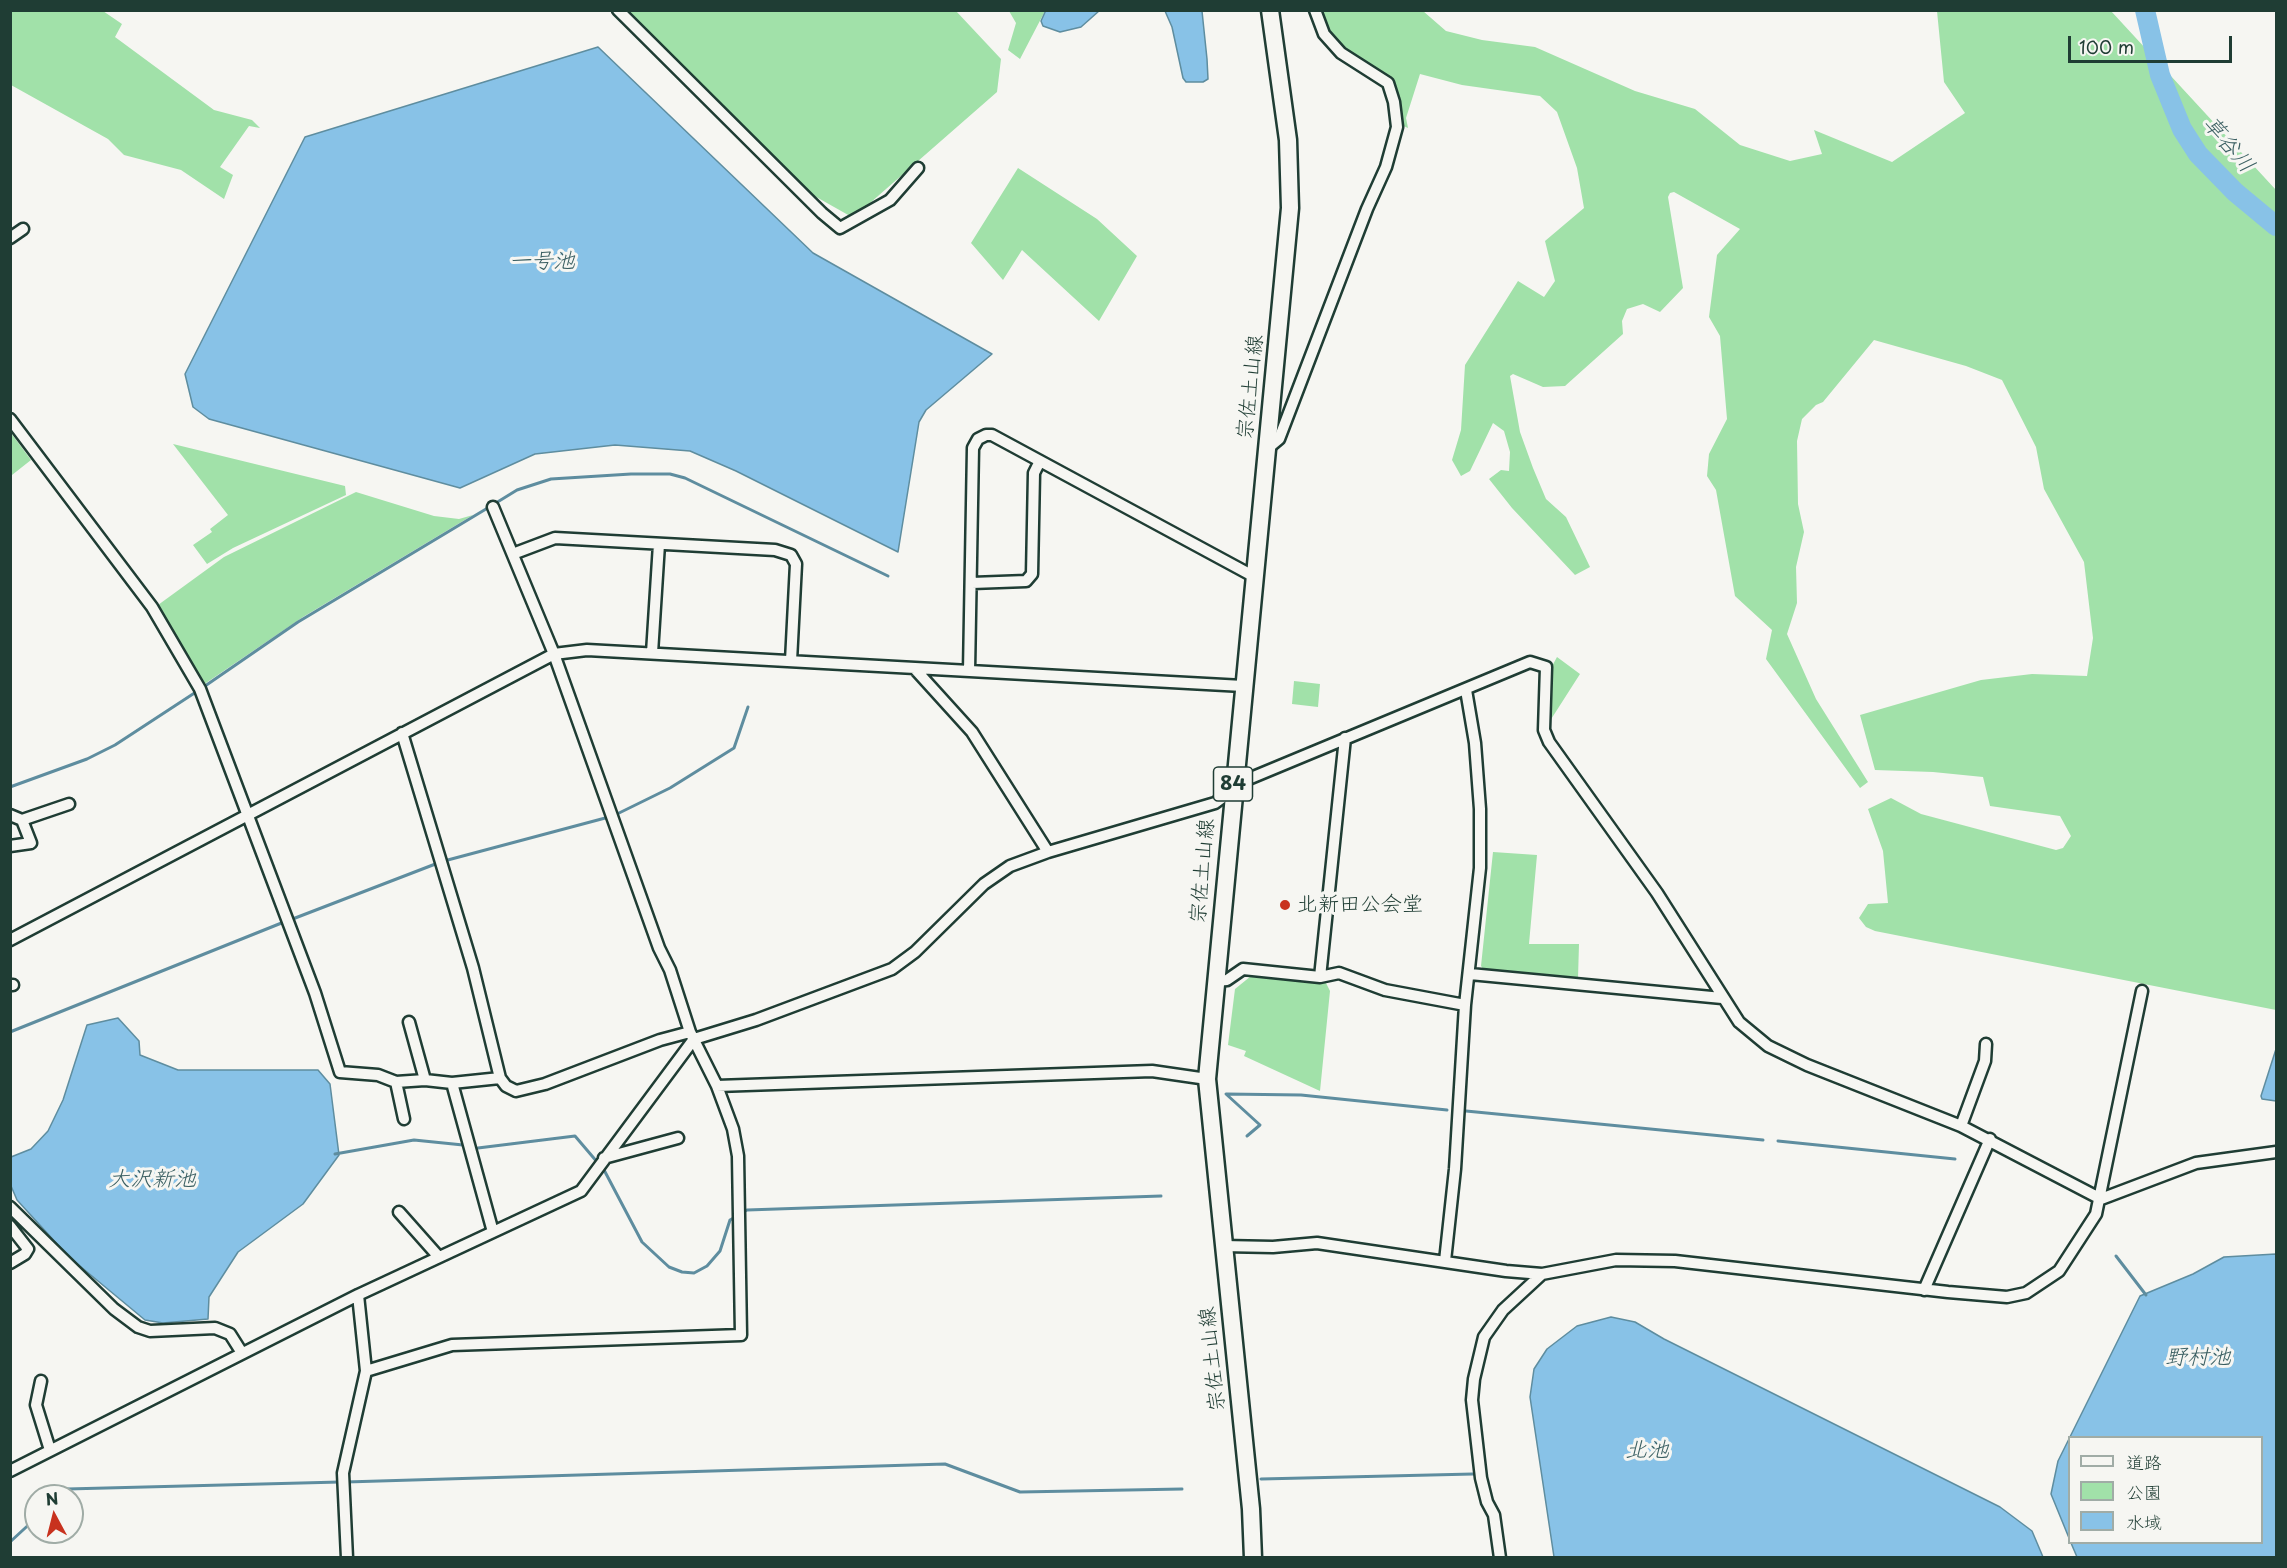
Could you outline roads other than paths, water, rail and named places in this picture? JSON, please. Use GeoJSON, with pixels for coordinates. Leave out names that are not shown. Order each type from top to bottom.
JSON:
{"type":"FeatureCollection","features":[{"type":"Feature","properties":{"kind":"main road","name":"宗佐土山線"},"geometry":{"type":"LineString","coordinates":[[1253,1557],[1250,1498],[1207,1079],[1232,792],[1290,208],[1288,140],[1270,10]]}},
{"type":"Feature","properties":{"kind":"street"},"geometry":{"type":"LineString","coordinates":[[618,10],[822,213],[840,228],[890,200],[918,168]]}},
{"type":"Feature","properties":{"kind":"street"},"geometry":{"type":"LineString","coordinates":[[1267,450],[1279,439],[1363,220],[1386,167],[1397,127],[1394,102],[1388,83],[1341,53],[1324,34],[1315,10]]}},
{"type":"Feature","properties":{"kind":"street"},"geometry":{"type":"LineString","coordinates":[[10,238],[23,229]]}},
{"type":"Feature","properties":{"kind":"street"},"geometry":{"type":"LineString","coordinates":[[10,419],[158,617],[200,689],[246,817],[304,964],[340,1072],[378,1075],[396,1082],[424,1080],[452,1083],[501,1077]]}},
{"type":"Feature","properties":{"kind":"street"},"geometry":{"type":"LineString","coordinates":[[969,671],[974,444],[986,435],[992,435],[1040,460],[1253,576]]}},
{"type":"Feature","properties":{"kind":"street"},"geometry":{"type":"LineString","coordinates":[[972,583],[1026,581],[1032,574],[1034,473],[1040,460]]}},
{"type":"Feature","properties":{"kind":"street"},"geometry":{"type":"LineString","coordinates":[[366,1371],[452,1345],[741,1335],[738,1156],[733,1129],[717,1086],[692,1036],[554,654],[493,507]]}},
{"type":"Feature","properties":{"kind":"street"},"geometry":{"type":"LineString","coordinates":[[518,552],[555,538],[776,550],[792,555],[796,564],[791,661]]}},
{"type":"Feature","properties":{"kind":"street"},"geometry":{"type":"LineString","coordinates":[[652,653],[659,544]]}},
{"type":"Feature","properties":{"kind":"street"},"geometry":{"type":"LineString","coordinates":[[10,940],[554,654],[587,650],[652,653],[1243,687]]}},
{"type":"Feature","properties":{"kind":"street"},"geometry":{"type":"LineString","coordinates":[[402,733],[470,957],[501,1077],[506,1086],[516,1091],[545,1084],[660,1040],[692,1036],[756,1020],[892,969],[915,952],[996,874],[1048,852],[1215,803],[1246,780],[1530,662],[1546,667],[1544,730],[1549,742],[1657,893],[1739,1022],[1768,1046],[1807,1065],[1990,1139],[2101,1199],[2196,1163],[2277,1152]]}},
{"type":"Feature","properties":{"kind":"street"},"geometry":{"type":"LineString","coordinates":[[914,668],[972,732],[1048,852]]}},
{"type":"Feature","properties":{"kind":"street"},"geometry":{"type":"LineString","coordinates":[[1446,1261],[1455,1169],[1466,1005],[1480,868],[1480,809],[1475,744],[1466,690]]}},
{"type":"Feature","properties":{"kind":"street"},"geometry":{"type":"LineString","coordinates":[[1320,977],[1345,738]]}},
{"type":"Feature","properties":{"kind":"street"},"geometry":{"type":"LineString","coordinates":[[10,815],[22,820],[69,804]]}},
{"type":"Feature","properties":{"kind":"street"},"geometry":{"type":"LineString","coordinates":[[10,846],[31,843],[22,820]]}},
{"type":"Feature","properties":{"kind":"street"},"geometry":{"type":"LineString","coordinates":[[1215,981],[1227,980],[1243,969],[1320,977],[1339,973],[1385,990],[1466,1005]]}},
{"type":"Feature","properties":{"kind":"street"},"geometry":{"type":"LineString","coordinates":[[1470,974],[1722,998]]}},
{"type":"Feature","properties":{"kind":"street"},"geometry":{"type":"LineString","coordinates":[[1223,1246],[1273,1247],[1317,1244],[1542,1274],[1634,1258],[1924,1290],[2007,1297],[2026,1293],[2059,1271],[2096,1214],[2101,1199],[2142,992]]}},
{"type":"Feature","properties":{"kind":"street"},"geometry":{"type":"LineString","coordinates":[[409,1022],[424,1080]]}},
{"type":"Feature","properties":{"kind":"street"},"geometry":{"type":"LineString","coordinates":[[10,1471],[358,1294],[581,1191],[692,1036]]}},
{"type":"Feature","properties":{"kind":"street"},"geometry":{"type":"LineString","coordinates":[[1961,1126],[1985,1061],[1986,1044]]}},
{"type":"Feature","properties":{"kind":"street"},"geometry":{"type":"LineString","coordinates":[[717,1086],[1152,1071],[1207,1079]]}},
{"type":"Feature","properties":{"kind":"street"},"geometry":{"type":"LineString","coordinates":[[396,1082],[404,1119]]}},
{"type":"Feature","properties":{"kind":"street"},"geometry":{"type":"LineString","coordinates":[[452,1083],[493,1232]]}},
{"type":"Feature","properties":{"kind":"street"},"geometry":{"type":"LineString","coordinates":[[604,1158],[678,1138]]}},
{"type":"Feature","properties":{"kind":"street"},"geometry":{"type":"LineString","coordinates":[[1924,1290],[1990,1139]]}},
{"type":"Feature","properties":{"kind":"street"},"geometry":{"type":"LineString","coordinates":[[10,1207],[114,1309],[138,1327],[150,1330],[214,1328],[230,1334],[242,1353]]}},
{"type":"Feature","properties":{"kind":"street"},"geometry":{"type":"LineString","coordinates":[[399,1212],[438,1256]]}},
{"type":"Feature","properties":{"kind":"street"},"geometry":{"type":"LineString","coordinates":[[10,1226],[28,1249],[25,1254],[10,1263]]}},
{"type":"Feature","properties":{"kind":"street"},"geometry":{"type":"LineString","coordinates":[[1500,1557],[1494,1515],[1487,1502],[1481,1478],[1472,1400],[1474,1379],[1484,1337],[1503,1310],[1542,1274]]}},
{"type":"Feature","properties":{"kind":"street"},"geometry":{"type":"LineString","coordinates":[[347,1557],[343,1473],[366,1371],[358,1294]]}},
{"type":"Feature","properties":{"kind":"street"},"geometry":{"type":"LineString","coordinates":[[41,1381],[36,1405],[50,1450]]}},
{"type":"Feature","properties":{"kind":"water"},"geometry":{"type":"Polygon","coordinates":[[[1046,10],[1099,11],[1081,27],[1060,32],[1043,26],[1041,21],[1046,10]]]}},
{"type":"Feature","properties":{"kind":"water"},"geometry":{"type":"Polygon","coordinates":[[[1165,11],[1202,11],[1208,79],[1203,82],[1186,82],[1183,78],[1172,27],[1165,11]]]}},
{"type":"Feature","properties":{"kind":"water","name":"一号池"},"geometry":{"type":"Polygon","coordinates":[[[598,47],[813,253],[992,354],[926,410],[919,422],[898,552],[736,471],[690,451],[615,445],[535,454],[460,488],[209,419],[193,407],[185,374],[305,137],[598,47]]]}},
{"type":"Feature","properties":{"kind":"water","name":"大沢新池"},"geometry":{"type":"Polygon","coordinates":[[[118,1018],[139,1041],[140,1055],[178,1070],[318,1070],[330,1084],[339,1155],[303,1204],[238,1252],[209,1297],[208,1319],[163,1323],[145,1320],[69,1257],[17,1200],[11,1186],[11,1157],[31,1149],[48,1131],[63,1100],[87,1025],[118,1018]]]}},
{"type":"Feature","properties":{"kind":"water"},"geometry":{"type":"Polygon","coordinates":[[[2276,1049],[2276,1101],[2262,1099],[2261,1096],[2276,1049]]]}},
{"type":"Feature","properties":{"kind":"water","name":"野村池"},"geometry":{"type":"Polygon","coordinates":[[[2276,1254],[2276,1557],[2077,1557],[2071,1544],[2263,1544],[2263,1436],[2070,1436],[2140,1296],[2193,1274],[2224,1257],[2276,1254]]]}},
{"type":"Feature","properties":{"kind":"water","name":"北池"},"geometry":{"type":"Polygon","coordinates":[[[1611,1317],[1635,1322],[1664,1339],[2000,1507],[2032,1531],[2043,1557],[1554,1557],[1530,1397],[1534,1369],[1547,1349],[1577,1326],[1611,1317]]]}},
{"type":"Feature","properties":{"kind":"water","name":"野村池"},"geometry":{"type":"Polygon","coordinates":[[[2068,1441],[2068,1536],[2051,1494],[2058,1461],[2068,1441]]]}},
{"type":"Feature","properties":{"kind":"waterway","name":"草谷川"},"geometry":{"type":"LineString","coordinates":[[2145,10],[2160,75],[2182,129],[2198,154],[2235,192],[2276,226]]}},
{"type":"Feature","properties":{"kind":"waterway"},"geometry":{"type":"LineString","coordinates":[[205,686],[298,622],[517,490],[551,479],[631,474],[670,474],[685,478],[888,576]]}},
{"type":"Feature","properties":{"kind":"waterway"},"geometry":{"type":"LineString","coordinates":[[10,787],[87,759],[115,745],[196,692]]}},
{"type":"Feature","properties":{"kind":"waterway"},"geometry":{"type":"LineString","coordinates":[[615,815],[670,788],[734,748],[748,707]]}},
{"type":"Feature","properties":{"kind":"waterway"},"geometry":{"type":"LineString","coordinates":[[444,861],[609,817]]}},
{"type":"Feature","properties":{"kind":"waterway"},"geometry":{"type":"LineString","coordinates":[[290,920],[438,863]]}},
{"type":"Feature","properties":{"kind":"waterway"},"geometry":{"type":"LineString","coordinates":[[10,1032],[284,922]]}},
{"type":"Feature","properties":{"kind":"waterway"},"geometry":{"type":"LineString","coordinates":[[1247,1136],[1260,1125],[1226,1094],[1301,1095],[1447,1110]]}},
{"type":"Feature","properties":{"kind":"waterway"},"geometry":{"type":"LineString","coordinates":[[1466,1111],[1763,1140]]}},
{"type":"Feature","properties":{"kind":"waterway"},"geometry":{"type":"LineString","coordinates":[[478,1148],[575,1136],[598,1163]]}},
{"type":"Feature","properties":{"kind":"waterway"},"geometry":{"type":"LineString","coordinates":[[335,1154],[414,1140],[463,1145]]}},
{"type":"Feature","properties":{"kind":"waterway"},"geometry":{"type":"LineString","coordinates":[[1778,1141],[1955,1159]]}},
{"type":"Feature","properties":{"kind":"waterway"},"geometry":{"type":"LineString","coordinates":[[603,1168],[642,1242],[669,1267],[682,1272],[694,1273],[707,1266],[720,1251],[730,1220],[737,1216]]}},
{"type":"Feature","properties":{"kind":"waterway"},"geometry":{"type":"LineString","coordinates":[[742,1213],[747,1210],[1161,1196]]}},
{"type":"Feature","properties":{"kind":"waterway"},"geometry":{"type":"LineString","coordinates":[[2116,1256],[2146,1295]]}},
{"type":"Feature","properties":{"kind":"waterway"},"geometry":{"type":"LineString","coordinates":[[346,1482],[945,1464],[1020,1492],[1182,1489]]}},
{"type":"Feature","properties":{"kind":"waterway"},"geometry":{"type":"LineString","coordinates":[[1261,1479],[1473,1474]]}},
{"type":"Feature","properties":{"kind":"waterway"},"geometry":{"type":"LineString","coordinates":[[84,1489],[340,1482]]}},
{"type":"Feature","properties":{"kind":"waterway"},"geometry":{"type":"LineString","coordinates":[[10,1542],[24,1529]]}},
{"type":"Feature","properties":{"kind":"place","name":"北新田公会堂"},"geometry":{"type":"Point","coordinates":[1285,905]}}]}
